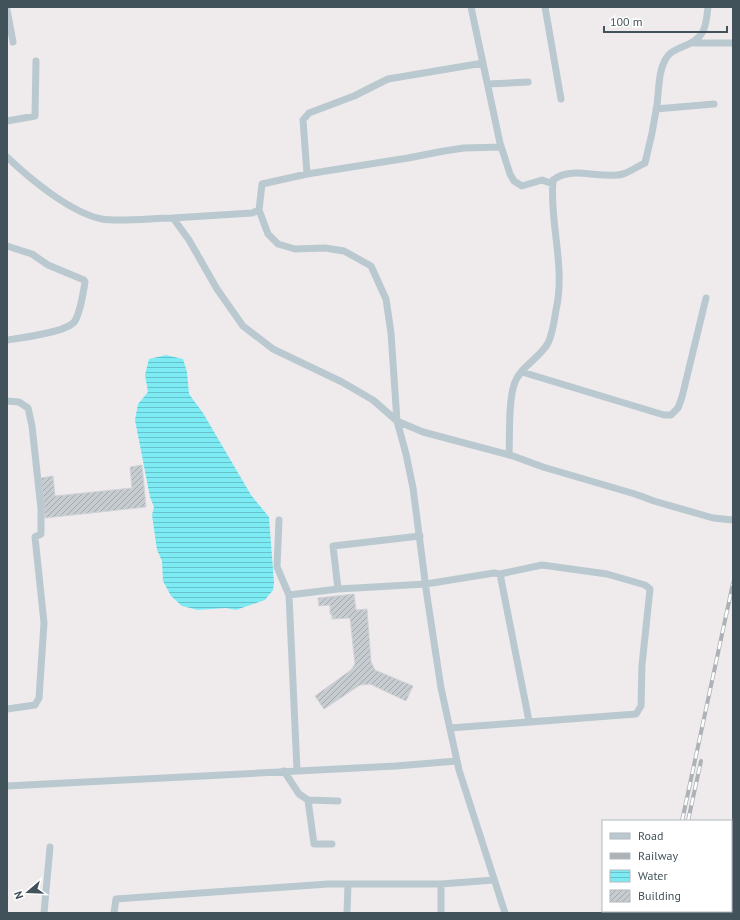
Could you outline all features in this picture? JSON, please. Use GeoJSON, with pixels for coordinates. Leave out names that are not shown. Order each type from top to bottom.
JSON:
{"type":"FeatureCollection","features":[{"type":"Feature","properties":{"kind":"street"},"geometry":{"type":"LineString","coordinates":[[471,7],[501,147],[510,174],[514,181],[522,186],[542,180],[553,184]]}},
{"type":"Feature","properties":{"kind":"street"},"geometry":{"type":"LineString","coordinates":[[545,7],[561,99]]}},
{"type":"Feature","properties":{"kind":"street"},"geometry":{"type":"LineString","coordinates":[[694,43],[702,35],[707,20],[708,7]]}},
{"type":"Feature","properties":{"kind":"street"},"geometry":{"type":"LineString","coordinates":[[7,10],[13,42]]}},
{"type":"Feature","properties":{"kind":"street"},"geometry":{"type":"LineString","coordinates":[[509,455],[515,382],[548,343],[557,308],[559,262],[552,195],[554,180],[559,175],[573,173],[602,176],[623,174],[645,162],[656,110],[662,69],[667,56],[677,48],[694,43],[733,43]]}},
{"type":"Feature","properties":{"kind":"street"},"geometry":{"type":"LineString","coordinates":[[7,122],[35,116],[36,61]]}},
{"type":"Feature","properties":{"kind":"street"},"geometry":{"type":"LineString","coordinates":[[307,174],[303,120],[310,113],[354,96],[388,80],[482,63]]}},
{"type":"Feature","properties":{"kind":"street"},"geometry":{"type":"LineString","coordinates":[[488,84],[528,82]]}},
{"type":"Feature","properties":{"kind":"street"},"geometry":{"type":"LineString","coordinates":[[656,110],[714,104]]}},
{"type":"Feature","properties":{"kind":"street"},"geometry":{"type":"LineString","coordinates":[[501,147],[464,148],[307,174],[262,184],[259,210],[268,234],[278,244],[296,249],[325,248],[344,252],[371,266],[386,299],[391,333],[397,422],[411,474],[441,688],[457,761],[504,913]]}},
{"type":"Feature","properties":{"kind":"street"},"geometry":{"type":"LineString","coordinates":[[7,157],[23,172],[48,191],[84,213],[102,219],[173,218],[252,213],[259,210]]}},
{"type":"Feature","properties":{"kind":"street"},"geometry":{"type":"LineString","coordinates":[[173,218],[189,240],[217,289],[243,326],[274,349],[342,382],[373,400],[397,422],[423,432],[509,455],[543,468],[635,494],[654,502],[713,518],[733,520]]}},
{"type":"Feature","properties":{"kind":"street"},"geometry":{"type":"LineString","coordinates":[[7,246],[32,254],[85,282],[79,309],[75,321],[71,325],[58,330],[7,340]]}},
{"type":"Feature","properties":{"kind":"street"},"geometry":{"type":"LineString","coordinates":[[522,372],[642,409],[664,415],[672,415],[678,408],[682,397],[706,298]]}},
{"type":"Feature","properties":{"kind":"street"},"geometry":{"type":"LineString","coordinates":[[7,401],[19,402],[28,408],[32,426],[41,509],[41,534],[35,537],[44,623],[39,698],[35,705],[7,709]]}},
{"type":"Feature","properties":{"kind":"street"},"geometry":{"type":"LineString","coordinates":[[280,520],[277,567],[289,595],[297,770]]}},
{"type":"Feature","properties":{"kind":"street"},"geometry":{"type":"LineString","coordinates":[[338,589],[333,546],[420,536]]}},
{"type":"Feature","properties":{"kind":"street"},"geometry":{"type":"LineString","coordinates":[[289,595],[338,589],[426,584],[494,573],[500,574],[542,565],[607,574],[645,585],[650,589],[642,665],[641,706],[636,714],[450,728]]}},
{"type":"Feature","properties":{"kind":"street"},"geometry":{"type":"LineString","coordinates":[[500,574],[529,721]]}},
{"type":"Feature","properties":{"kind":"street"},"geometry":{"type":"LineString","coordinates":[[7,786],[457,761]]}},
{"type":"Feature","properties":{"kind":"street"},"geometry":{"type":"LineString","coordinates":[[284,771],[299,794],[308,800],[338,801]]}},
{"type":"Feature","properties":{"kind":"street"},"geometry":{"type":"LineString","coordinates":[[308,800],[314,844],[332,844]]}},
{"type":"Feature","properties":{"kind":"street"},"geometry":{"type":"LineString","coordinates":[[44,913],[50,847]]}},
{"type":"Feature","properties":{"kind":"street"},"geometry":{"type":"LineString","coordinates":[[114,913],[116,899],[348,884],[441,884],[494,880]]}},
{"type":"Feature","properties":{"kind":"street"},"geometry":{"type":"LineString","coordinates":[[347,913],[348,884]]}},
{"type":"Feature","properties":{"kind":"street"},"geometry":{"type":"LineString","coordinates":[[441,884],[441,913]]}},
{"type":"Feature","properties":{"kind":"water"},"geometry":{"type":"Polygon","coordinates":[[[166,355],[183,359],[187,372],[189,394],[203,413],[251,495],[269,517],[274,583],[273,590],[265,600],[236,610],[226,608],[198,610],[182,606],[171,596],[163,581],[162,561],[157,550],[152,515],[154,507],[150,497],[135,420],[138,404],[148,392],[145,375],[149,359],[166,355]]]}},
{"type":"Feature","properties":{"kind":"building"},"geometry":{"type":"Polygon","coordinates":[[[142,465],[146,507],[45,518],[41,478],[53,476],[55,496],[132,488],[130,467],[142,465]]]}},
{"type":"Feature","properties":{"kind":"building"},"geometry":{"type":"Polygon","coordinates":[[[354,594],[356,610],[367,609],[371,662],[375,670],[413,686],[406,701],[370,684],[360,685],[324,709],[315,696],[351,670],[355,664],[350,618],[332,619],[332,615],[330,614],[330,605],[319,606],[318,598],[354,594]]]}},
{"type":"Feature","properties":{"kind":"railway"},"geometry":{"type":"LineString","coordinates":[[682,820],[733,583]]}},
{"type":"Feature","properties":{"kind":"railway"},"geometry":{"type":"LineString","coordinates":[[688,820],[701,761]]}}]}
